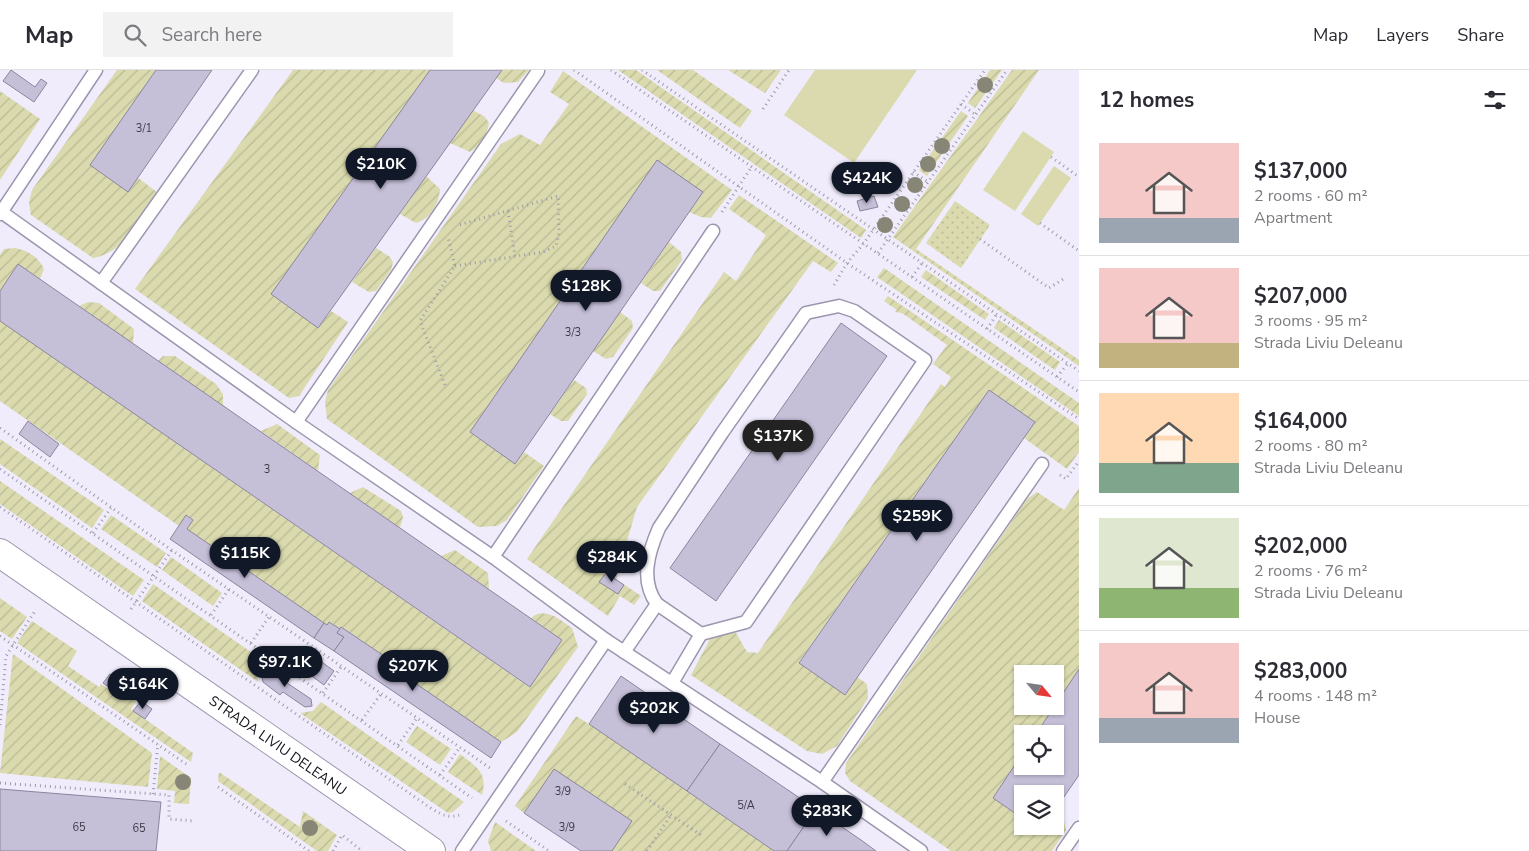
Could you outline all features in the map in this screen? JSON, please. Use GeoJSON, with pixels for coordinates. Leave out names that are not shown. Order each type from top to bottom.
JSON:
{"type":"FeatureCollection","features":[{"type":"Feature","properties":{"kind":"main road","name":"STRADA LIVIU DELEANU"},"geometry":{"type":"LineString","coordinates":[[0,552],[431,851]]}},
{"type":"Feature","properties":{"kind":"lane"},"geometry":{"type":"LineString","coordinates":[[96,70],[0,212],[296,422],[492,557],[606,640],[822,782],[921,851]]}},
{"type":"Feature","properties":{"kind":"lane"},"geometry":{"type":"LineString","coordinates":[[101,283],[252,70]]}},
{"type":"Feature","properties":{"kind":"lane"},"geometry":{"type":"LineString","coordinates":[[296,422],[538,71]]}},
{"type":"Feature","properties":{"kind":"lane"},"geometry":{"type":"LineString","coordinates":[[492,557],[713,231]]}},
{"type":"Feature","properties":{"kind":"lane"},"geometry":{"type":"LineString","coordinates":[[672,684],[701,634],[746,622],[925,360],[854,311],[839,306],[806,313],[722,433],[659,528],[649,554],[647,578],[649,593],[657,604],[701,634]]}},
{"type":"Feature","properties":{"kind":"lane"},"geometry":{"type":"LineString","coordinates":[[822,782],[1042,464]]}},
{"type":"Feature","properties":{"kind":"lane"},"geometry":{"type":"LineString","coordinates":[[624,652],[657,604]]}},
{"type":"Feature","properties":{"kind":"lane"},"geometry":{"type":"LineString","coordinates":[[462,851],[606,640]]}},
{"type":"Feature","properties":{"kind":"lane"},"geometry":{"type":"LineString","coordinates":[[1063,851],[1079,828]]}},
{"type":"Feature","properties":{"kind":"path"},"geometry":{"type":"LineString","coordinates":[[574,70],[848,263],[1079,419]]}},
{"type":"Feature","properties":{"kind":"path"},"geometry":{"type":"LineString","coordinates":[[611,70],[1079,392]]}},
{"type":"Feature","properties":{"kind":"path"},"geometry":{"type":"LineString","coordinates":[[642,70],[1079,371]]}},
{"type":"Feature","properties":{"kind":"path"},"geometry":{"type":"LineString","coordinates":[[763,108],[790,70]]}},
{"type":"Feature","properties":{"kind":"path"},"geometry":{"type":"LineString","coordinates":[[820,309],[848,263],[874,229],[985,70]]}},
{"type":"Feature","properties":{"kind":"path"},"geometry":{"type":"LineString","coordinates":[[878,253],[1008,70]]}},
{"type":"Feature","properties":{"kind":"path"},"geometry":{"type":"LineString","coordinates":[[960,104],[976,114]]}},
{"type":"Feature","properties":{"kind":"path"},"geometry":{"type":"LineString","coordinates":[[1051,157],[1079,177]]}},
{"type":"Feature","properties":{"kind":"path"},"geometry":{"type":"LineString","coordinates":[[713,231],[752,166]]}},
{"type":"Feature","properties":{"kind":"path"},"geometry":{"type":"LineString","coordinates":[[913,172],[928,182]]}},
{"type":"Feature","properties":{"kind":"path"},"geometry":{"type":"LineString","coordinates":[[446,228],[558,196],[559,233],[556,246],[544,252],[455,266]]}},
{"type":"Feature","properties":{"kind":"path"},"geometry":{"type":"LineString","coordinates":[[442,209],[455,266],[420,321],[445,384]]}},
{"type":"Feature","properties":{"kind":"path"},"geometry":{"type":"LineString","coordinates":[[508,211],[515,256]]}},
{"type":"Feature","properties":{"kind":"path"},"geometry":{"type":"LineString","coordinates":[[1040,223],[1079,251]]}},
{"type":"Feature","properties":{"kind":"path"},"geometry":{"type":"LineString","coordinates":[[980,239],[1049,288],[1065,278]]}},
{"type":"Feature","properties":{"kind":"path"},"geometry":{"type":"LineString","coordinates":[[912,277],[922,262]]}},
{"type":"Feature","properties":{"kind":"path"},"geometry":{"type":"LineString","coordinates":[[987,328],[997,314]]}},
{"type":"Feature","properties":{"kind":"path"},"geometry":{"type":"LineString","coordinates":[[1058,377],[1068,363]]}},
{"type":"Feature","properties":{"kind":"path"},"geometry":{"type":"LineString","coordinates":[[0,428],[111,508],[510,782]]}},
{"type":"Feature","properties":{"kind":"path"},"geometry":{"type":"LineString","coordinates":[[0,469],[475,800],[462,813],[454,817],[445,817],[432,809],[0,507]]}},
{"type":"Feature","properties":{"kind":"path"},"geometry":{"type":"LineString","coordinates":[[93,533],[111,508]]}},
{"type":"Feature","properties":{"kind":"path"},"geometry":{"type":"LineString","coordinates":[[116,633],[172,550]]}},
{"type":"Feature","properties":{"kind":"path"},"geometry":{"type":"LineString","coordinates":[[0,724],[6,656],[12,644],[51,588]]}},
{"type":"Feature","properties":{"kind":"path"},"geometry":{"type":"LineString","coordinates":[[211,615],[229,589]]}},
{"type":"Feature","properties":{"kind":"path"},"geometry":{"type":"LineString","coordinates":[[251,643],[269,617]]}},
{"type":"Feature","properties":{"kind":"path"},"geometry":{"type":"LineString","coordinates":[[0,636],[189,766]]}},
{"type":"Feature","properties":{"kind":"path"},"geometry":{"type":"LineString","coordinates":[[323,693],[341,666]]}},
{"type":"Feature","properties":{"kind":"path"},"geometry":{"type":"LineString","coordinates":[[362,720],[381,694]]}},
{"type":"Feature","properties":{"kind":"path"},"geometry":{"type":"LineString","coordinates":[[398,745],[417,718]]}},
{"type":"Feature","properties":{"kind":"path"},"geometry":{"type":"LineString","coordinates":[[153,794],[158,744]]}},
{"type":"Feature","properties":{"kind":"path"},"geometry":{"type":"LineString","coordinates":[[440,775],[460,747]]}},
{"type":"Feature","properties":{"kind":"path"},"geometry":{"type":"LineString","coordinates":[[0,783],[169,795],[169,819],[195,821]]}},
{"type":"Feature","properties":{"kind":"path"},"geometry":{"type":"LineString","coordinates":[[625,784],[701,835]]}},
{"type":"Feature","properties":{"kind":"path"},"geometry":{"type":"LineString","coordinates":[[218,787],[309,851]]}},
{"type":"Feature","properties":{"kind":"path"},"geometry":{"type":"LineString","coordinates":[[490,810],[549,851]]}},
{"type":"Feature","properties":{"kind":"path"},"geometry":{"type":"LineString","coordinates":[[647,851],[671,815]]}},
{"type":"Feature","properties":{"kind":"path"},"geometry":{"type":"LineString","coordinates":[[333,851],[342,835],[362,851]]}},
{"type":"Feature","properties":{"kind":"green space"},"geometry":{"type":"Polygon","coordinates":[[[117,70],[156,70],[90,165],[127,191],[137,177],[158,193],[123,242],[104,255],[93,258],[31,215],[29,203],[32,190],[117,70]]]}},
{"type":"Feature","properties":{"kind":"green space"},"geometry":{"type":"Polygon","coordinates":[[[293,70],[430,70],[271,294],[318,328],[331,311],[348,322],[299,396],[289,398],[135,289],[293,70]]]}},
{"type":"Feature","properties":{"kind":"green space"},"geometry":{"type":"Polygon","coordinates":[[[502,70],[529,70],[518,82],[504,83],[496,78],[502,70]]]}},
{"type":"Feature","properties":{"kind":"green space"},"geometry":{"type":"Polygon","coordinates":[[[618,70],[636,70],[866,230],[861,238],[618,70]]]}},
{"type":"Feature","properties":{"kind":"green space"},"geometry":{"type":"Polygon","coordinates":[[[657,70],[693,70],[752,111],[740,128],[657,70]]]}},
{"type":"Feature","properties":{"kind":"green space"},"geometry":{"type":"Polygon","coordinates":[[[728,70],[781,70],[765,93],[728,70]]]}},
{"type":"Feature","properties":{"kind":"green space"},"geometry":{"type":"Polygon","coordinates":[[[815,70],[917,70],[854,163],[784,115],[815,70]]]}},
{"type":"Feature","properties":{"kind":"green space"},"geometry":{"type":"Polygon","coordinates":[[[990,70],[1002,70],[975,108],[968,103],[990,70]]]}},
{"type":"Feature","properties":{"kind":"green space"},"geometry":{"type":"Polygon","coordinates":[[[1012,70],[1039,70],[916,249],[1079,360],[1079,366],[893,237],[1012,70]]]}},
{"type":"Feature","properties":{"kind":"green space"},"geometry":{"type":"Polygon","coordinates":[[[563,71],[732,190],[711,218],[701,217],[689,212],[657,161],[470,432],[515,464],[524,452],[544,466],[507,520],[497,526],[478,527],[327,419],[325,402],[328,390],[501,144],[520,134],[540,145],[569,104],[550,92],[563,71]]]}},
{"type":"Feature","properties":{"kind":"green space"},"geometry":{"type":"Polygon","coordinates":[[[0,91],[40,119],[0,180],[0,91]]]}},
{"type":"Feature","properties":{"kind":"green space"},"geometry":{"type":"Polygon","coordinates":[[[473,110],[485,117],[489,123],[483,140],[470,152],[450,143],[473,110]]]}},
{"type":"Feature","properties":{"kind":"green space"},"geometry":{"type":"Polygon","coordinates":[[[961,111],[968,116],[927,176],[919,170],[961,111]]]}},
{"type":"Feature","properties":{"kind":"green space"},"geometry":{"type":"Polygon","coordinates":[[[1023,131],[1054,152],[1015,211],[983,190],[1023,131]]]}},
{"type":"Feature","properties":{"kind":"green space"},"geometry":{"type":"Polygon","coordinates":[[[1054,166],[1071,178],[1038,226],[1021,214],[1054,166]]]}},
{"type":"Feature","properties":{"kind":"green space"},"geometry":{"type":"Polygon","coordinates":[[[426,176],[440,189],[439,195],[433,210],[426,218],[416,223],[400,214],[426,176]]]}},
{"type":"Feature","properties":{"kind":"green space"},"geometry":{"type":"Polygon","coordinates":[[[739,195],[838,263],[831,272],[813,261],[637,507],[616,579],[641,596],[634,605],[620,596],[608,616],[527,559],[724,272],[736,281],[766,235],[729,209],[739,195]]]}},
{"type":"Feature","properties":{"kind":"green space"},"geometry":{"type":"Polygon","coordinates":[[[955,201],[990,225],[961,268],[926,243],[955,201]]]}},
{"type":"Feature","properties":{"kind":"green space"},"geometry":{"type":"Polygon","coordinates":[[[669,242],[681,252],[682,260],[660,291],[653,291],[641,283],[669,242]]]}},
{"type":"Feature","properties":{"kind":"green space"},"geometry":{"type":"Polygon","coordinates":[[[15,248],[24,250],[32,255],[44,269],[40,279],[18,264],[0,291],[0,255],[4,249],[15,248]]]}},
{"type":"Feature","properties":{"kind":"green space"},"geometry":{"type":"Polygon","coordinates":[[[376,248],[390,257],[393,262],[391,270],[376,291],[369,292],[352,282],[376,248]]]}},
{"type":"Feature","properties":{"kind":"green space"},"geometry":{"type":"Polygon","coordinates":[[[884,268],[1079,403],[1079,416],[877,277],[884,268]]]}},
{"type":"Feature","properties":{"kind":"green space"},"geometry":{"type":"Polygon","coordinates":[[[926,270],[989,314],[985,320],[921,277],[926,270]]]}},
{"type":"Feature","properties":{"kind":"green space"},"geometry":{"type":"Polygon","coordinates":[[[888,296],[1079,426],[1079,452],[1067,469],[1024,438],[1035,422],[989,390],[799,662],[845,695],[857,677],[867,684],[868,698],[837,746],[822,754],[807,751],[691,675],[710,639],[722,634],[736,633],[747,652],[758,653],[941,384],[945,387],[951,377],[933,364],[947,345],[902,313],[895,312],[897,310],[884,301],[888,296]]]}},
{"type":"Feature","properties":{"kind":"green space"},"geometry":{"type":"Polygon","coordinates":[[[88,302],[99,303],[134,329],[133,344],[79,306],[88,302]]]}},
{"type":"Feature","properties":{"kind":"green space"},"geometry":{"type":"Polygon","coordinates":[[[620,312],[632,321],[633,328],[613,357],[606,359],[593,351],[620,312]]]}},
{"type":"Feature","properties":{"kind":"green space"},"geometry":{"type":"Polygon","coordinates":[[[999,320],[1060,362],[1055,370],[994,328],[999,320]]]}},
{"type":"Feature","properties":{"kind":"green space"},"geometry":{"type":"Polygon","coordinates":[[[0,321],[529,687],[562,640],[531,618],[542,613],[557,618],[572,628],[578,647],[517,732],[501,742],[399,672],[401,668],[342,627],[340,629],[330,622],[327,625],[187,529],[193,520],[187,515],[179,526],[0,401],[0,321]]]}},
{"type":"Feature","properties":{"kind":"green space"},"geometry":{"type":"Polygon","coordinates":[[[163,356],[175,356],[216,384],[223,394],[223,406],[158,361],[163,356]]]}},
{"type":"Feature","properties":{"kind":"green space"},"geometry":{"type":"Polygon","coordinates":[[[574,380],[586,388],[587,394],[568,421],[561,421],[550,414],[574,380]]]}},
{"type":"Feature","properties":{"kind":"green space"},"geometry":{"type":"Polygon","coordinates":[[[277,424],[320,455],[318,471],[261,431],[277,424]]]}},
{"type":"Feature","properties":{"kind":"green space"},"geometry":{"type":"Polygon","coordinates":[[[0,439],[104,510],[92,528],[0,464],[0,439]]]}},
{"type":"Feature","properties":{"kind":"green space"},"geometry":{"type":"Polygon","coordinates":[[[0,481],[144,580],[133,596],[0,504],[0,481]]]}},
{"type":"Feature","properties":{"kind":"green space"},"geometry":{"type":"Polygon","coordinates":[[[363,487],[401,511],[403,517],[400,528],[350,493],[363,487]]]}},
{"type":"Feature","properties":{"kind":"green space"},"geometry":{"type":"Polygon","coordinates":[[[1079,488],[1079,669],[1064,692],[1064,665],[1014,665],[1014,715],[1048,715],[1042,725],[1014,725],[1014,766],[993,798],[1014,812],[1014,835],[1063,835],[1052,851],[951,851],[850,781],[845,773],[846,763],[1027,499],[1037,492],[1064,510],[1079,488]]]}},
{"type":"Feature","properties":{"kind":"green space"},"geometry":{"type":"Polygon","coordinates":[[[111,515],[166,553],[157,567],[101,529],[111,515]]]}},
{"type":"Feature","properties":{"kind":"green space"},"geometry":{"type":"Polygon","coordinates":[[[455,550],[488,573],[489,589],[441,556],[455,550]]]}},
{"type":"Feature","properties":{"kind":"green space"},"geometry":{"type":"Polygon","coordinates":[[[171,557],[222,593],[213,606],[162,570],[171,557]]]}},
{"type":"Feature","properties":{"kind":"green space"},"geometry":{"type":"Polygon","coordinates":[[[153,584],[258,657],[258,682],[142,601],[153,584]]]}},
{"type":"Feature","properties":{"kind":"green space"},"geometry":{"type":"Polygon","coordinates":[[[0,598],[27,617],[12,639],[0,631],[0,598]]]}},
{"type":"Feature","properties":{"kind":"green space"},"geometry":{"type":"Polygon","coordinates":[[[32,621],[77,651],[68,666],[99,687],[101,684],[125,700],[131,691],[139,697],[131,709],[193,753],[191,762],[17,643],[32,621]]]}},
{"type":"Feature","properties":{"kind":"green space"},"geometry":{"type":"Polygon","coordinates":[[[13,654],[152,753],[148,787],[0,773],[13,654]]]}},
{"type":"Feature","properties":{"kind":"green space"},"geometry":{"type":"Polygon","coordinates":[[[321,702],[464,802],[453,812],[448,813],[300,713],[313,711],[321,702]]]}},
{"type":"Feature","properties":{"kind":"green space"},"geometry":{"type":"Polygon","coordinates":[[[576,716],[774,851],[612,851],[524,813],[515,806],[576,716]]]}},
{"type":"Feature","properties":{"kind":"green space"},"geometry":{"type":"Polygon","coordinates":[[[417,726],[451,749],[440,765],[406,742],[417,726]]]}},
{"type":"Feature","properties":{"kind":"green space"},"geometry":{"type":"Polygon","coordinates":[[[460,754],[480,771],[483,781],[482,795],[448,772],[460,754]]]}},
{"type":"Feature","properties":{"kind":"green space"},"geometry":{"type":"Polygon","coordinates":[[[160,756],[191,778],[189,804],[174,803],[175,791],[157,789],[160,756]]]}},
{"type":"Feature","properties":{"kind":"green space"},"geometry":{"type":"Polygon","coordinates":[[[219,772],[300,827],[303,811],[337,835],[328,851],[317,851],[218,781],[219,772]]]}},
{"type":"Feature","properties":{"kind":"green space"},"geometry":{"type":"Polygon","coordinates":[[[495,822],[536,851],[491,851],[488,841],[495,822]]]}},
{"type":"Feature","properties":{"kind":"building"},"geometry":{"type":"Polygon","coordinates":[[[11,70],[35,87],[41,79],[47,83],[34,102],[3,81],[11,70]]]}},
{"type":"Feature","properties":{"kind":"building"},"geometry":{"type":"Polygon","coordinates":[[[156,70],[212,70],[128,192],[90,165],[156,70]]]}},
{"type":"Feature","properties":{"kind":"building"},"geometry":{"type":"Polygon","coordinates":[[[430,70],[502,70],[318,328],[271,294],[430,70]]]}},
{"type":"Feature","properties":{"kind":"building"},"geometry":{"type":"Polygon","coordinates":[[[657,160],[703,192],[515,464],[470,432],[657,160]]]}},
{"type":"Feature","properties":{"kind":"building"},"geometry":{"type":"Polygon","coordinates":[[[874,196],[878,207],[860,211],[857,201],[874,196]]]}},
{"type":"Feature","properties":{"kind":"building"},"geometry":{"type":"Polygon","coordinates":[[[18,264],[562,640],[530,687],[0,321],[0,291],[18,264]]]}},
{"type":"Feature","properties":{"kind":"building"},"geometry":{"type":"Polygon","coordinates":[[[841,323],[887,356],[716,601],[670,568],[841,323]]]}},
{"type":"Feature","properties":{"kind":"building"},"geometry":{"type":"Polygon","coordinates":[[[989,390],[1035,422],[845,695],[799,663],[989,390]]]}},
{"type":"Feature","properties":{"kind":"building"},"geometry":{"type":"Polygon","coordinates":[[[28,421],[59,444],[50,457],[19,434],[28,421]]]}},
{"type":"Feature","properties":{"kind":"building"},"geometry":{"type":"Polygon","coordinates":[[[186,515],[193,520],[187,529],[324,623],[314,638],[170,539],[186,515]]]}},
{"type":"Feature","properties":{"kind":"building"},"geometry":{"type":"Polygon","coordinates":[[[606,573],[624,585],[618,594],[599,582],[606,573]]]}},
{"type":"Feature","properties":{"kind":"building"},"geometry":{"type":"Polygon","coordinates":[[[329,622],[340,629],[337,633],[344,637],[334,651],[314,638],[324,623],[327,625],[329,622]]]}},
{"type":"Feature","properties":{"kind":"building"},"geometry":{"type":"Polygon","coordinates":[[[341,627],[402,668],[399,672],[501,742],[491,758],[334,651],[344,637],[337,633],[341,627]]]}},
{"type":"Feature","properties":{"kind":"building"},"geometry":{"type":"Polygon","coordinates":[[[308,652],[334,671],[324,685],[298,666],[308,652]]]}},
{"type":"Feature","properties":{"kind":"building"},"geometry":{"type":"Polygon","coordinates":[[[1079,669],[1079,775],[1064,797],[1064,785],[1014,785],[1014,812],[993,798],[1014,766],[1014,775],[1064,775],[1064,725],[1042,725],[1049,715],[1064,715],[1064,692],[1079,669]]]}},
{"type":"Feature","properties":{"kind":"building"},"geometry":{"type":"Polygon","coordinates":[[[273,670],[289,681],[287,683],[311,699],[312,706],[305,707],[283,692],[280,695],[263,682],[261,672],[273,670]]]}},
{"type":"Feature","properties":{"kind":"building"},"geometry":{"type":"Polygon","coordinates":[[[110,674],[129,687],[123,697],[103,683],[110,674]]]}},
{"type":"Feature","properties":{"kind":"building"},"geometry":{"type":"Polygon","coordinates":[[[621,676],[720,744],[687,791],[589,724],[621,676]]]}},
{"type":"Feature","properties":{"kind":"building"},"geometry":{"type":"Polygon","coordinates":[[[141,701],[152,709],[145,719],[133,711],[141,701]]]}},
{"type":"Feature","properties":{"kind":"building"},"geometry":{"type":"Polygon","coordinates":[[[720,744],[816,809],[787,851],[774,851],[687,791],[720,744]]]}},
{"type":"Feature","properties":{"kind":"building"},"geometry":{"type":"Polygon","coordinates":[[[554,769],[632,821],[612,851],[581,851],[524,813],[554,769]]]}},
{"type":"Feature","properties":{"kind":"building"},"geometry":{"type":"Polygon","coordinates":[[[0,789],[161,802],[156,851],[0,851],[0,789]]]}},
{"type":"Feature","properties":{"kind":"building"},"geometry":{"type":"Polygon","coordinates":[[[816,809],[861,840],[876,851],[787,851],[816,809]]]}}]}
